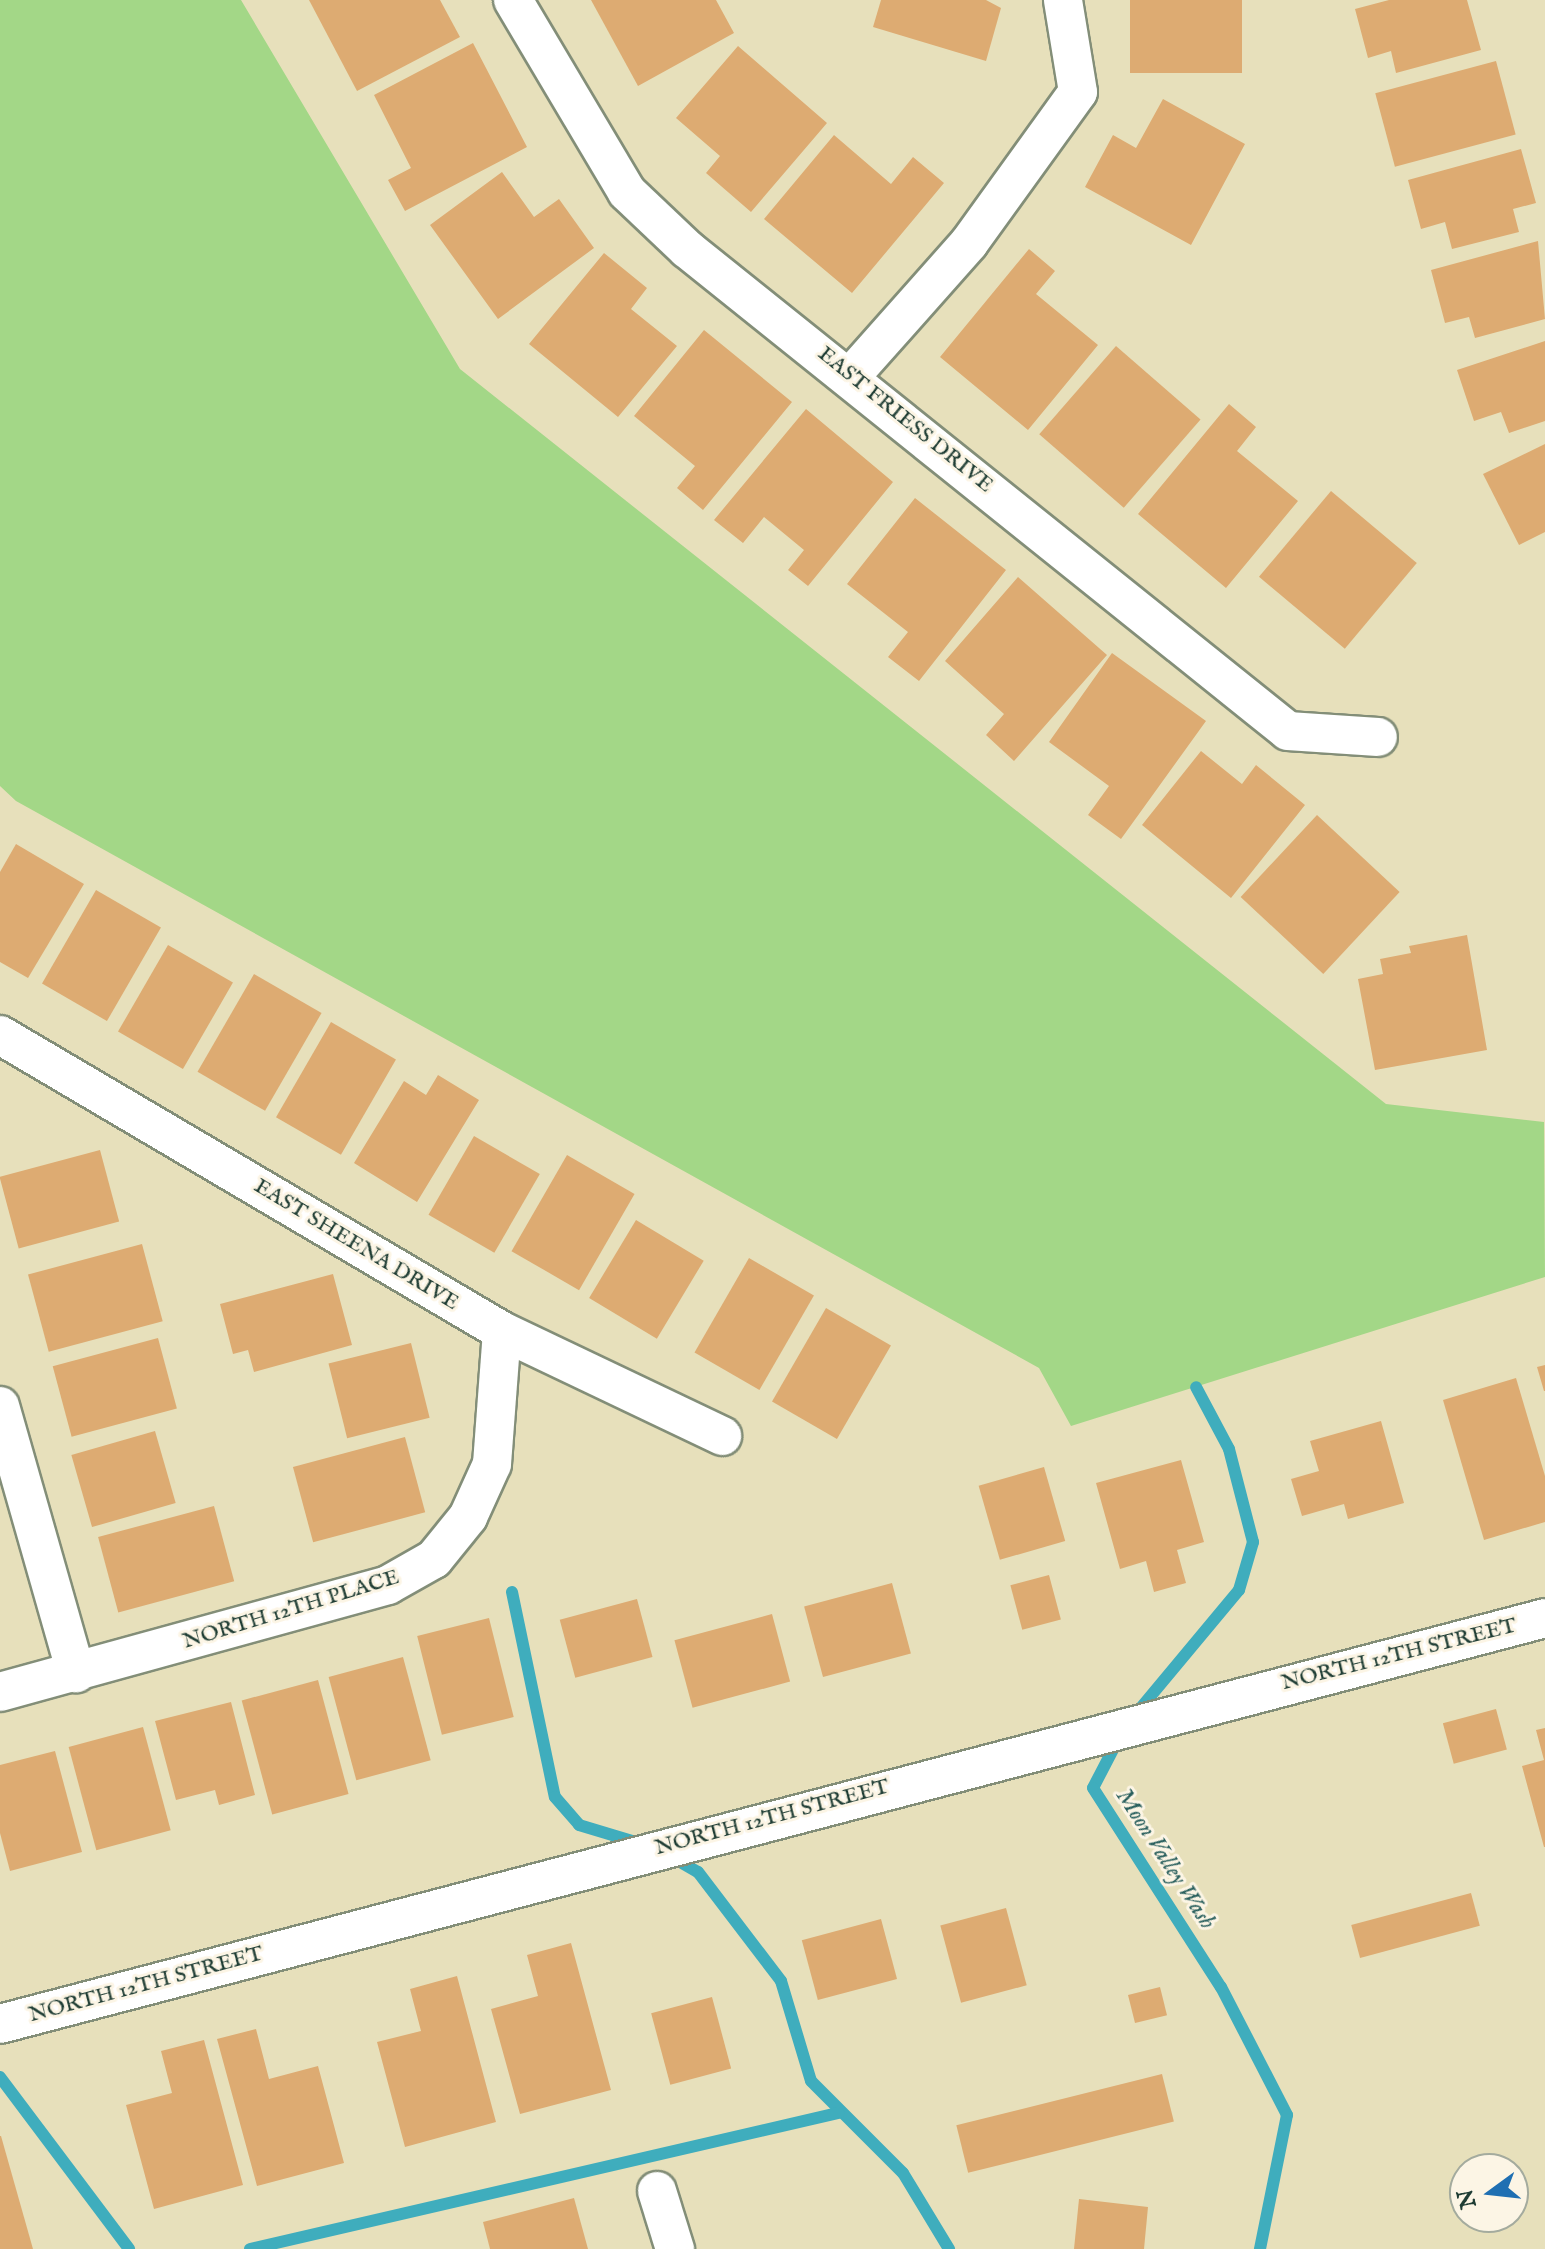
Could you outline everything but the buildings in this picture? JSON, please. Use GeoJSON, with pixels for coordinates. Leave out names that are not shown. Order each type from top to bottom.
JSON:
{"type":"FeatureCollection","features":[{"type":"Feature","properties":{"kind":"street","name":"EAST FRIESS DRIVE"},"geometry":{"type":"LineString","coordinates":[[513,0],[627,192],[687,249],[851,376],[1288,731],[1378,737]]}},
{"type":"Feature","properties":{"kind":"street"},"geometry":{"type":"LineString","coordinates":[[851,376],[969,243],[1078,92],[1063,0]]}},
{"type":"Feature","properties":{"kind":"street","name":"EAST SHEENA DRIVE"},"geometry":{"type":"LineString","coordinates":[[3,1042],[502,1331],[722,1436]]}},
{"type":"Feature","properties":{"kind":"street","name":"NORTH 12TH PLACE"},"geometry":{"type":"LineString","coordinates":[[0,1692],[388,1585],[434,1559],[468,1517],[492,1464],[502,1331]]}},
{"type":"Feature","properties":{"kind":"street"},"geometry":{"type":"LineString","coordinates":[[0,1406],[76,1673]]}},
{"type":"Feature","properties":{"kind":"street","name":"NORTH 12TH STREET"},"geometry":{"type":"LineString","coordinates":[[0,2024],[1545,1618]]}},
{"type":"Feature","properties":{"kind":"street"},"geometry":{"type":"LineString","coordinates":[[657,2191],[675,2249]]}},
{"type":"Feature","properties":{"kind":"green space"},"geometry":{"type":"Polygon","coordinates":[[[0,0],[241,0],[460,369],[1386,1104],[1544,1122],[1545,1277],[1071,1426],[1039,1368],[16,801],[0,786],[0,0]]]}},
{"type":"Feature","properties":{"kind":"waterway","name":"Moon Valley Wash"},"geometry":{"type":"LineString","coordinates":[[1134,1716],[1239,1590],[1253,1542],[1229,1449],[1196,1387]]}},
{"type":"Feature","properties":{"kind":"waterway"},"geometry":{"type":"LineString","coordinates":[[512,1592],[555,1797],[579,1825],[642,1844]]}},
{"type":"Feature","properties":{"kind":"waterway","name":"Moon Valley Wash"},"geometry":{"type":"LineString","coordinates":[[1119,1738],[1093,1788],[1221,1987],[1287,2115],[1260,2249]]}},
{"type":"Feature","properties":{"kind":"waterway"},"geometry":{"type":"LineString","coordinates":[[670,1856],[698,1872],[781,1981],[811,2081],[903,2173],[949,2249]]}},
{"type":"Feature","properties":{"kind":"waterway"},"geometry":{"type":"LineString","coordinates":[[0,2077],[129,2249]]}},
{"type":"Feature","properties":{"kind":"waterway"},"geometry":{"type":"LineString","coordinates":[[250,2249],[838,2113]]}}]}
